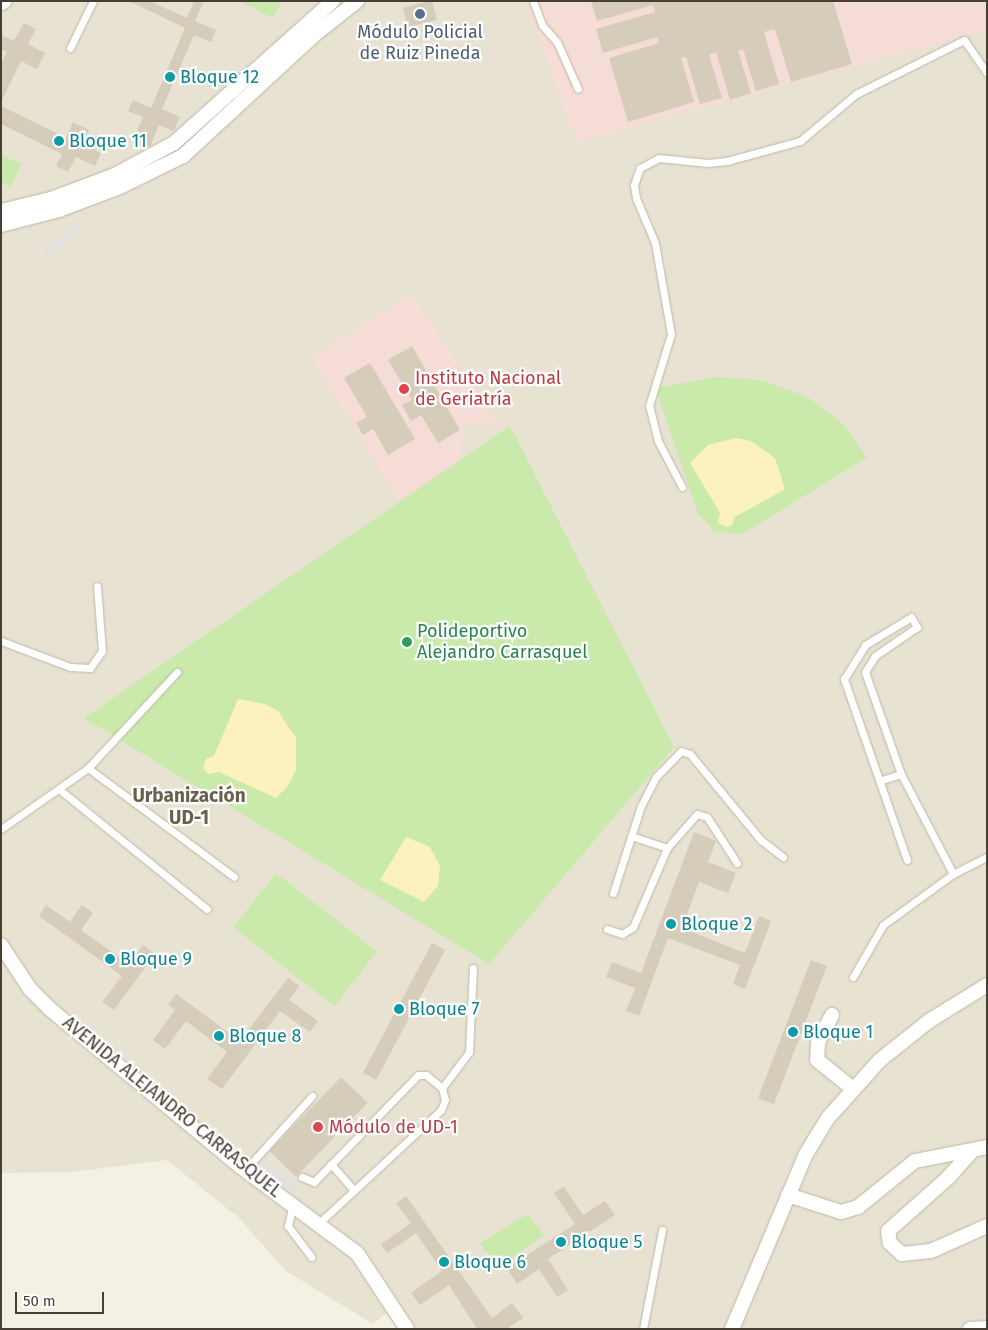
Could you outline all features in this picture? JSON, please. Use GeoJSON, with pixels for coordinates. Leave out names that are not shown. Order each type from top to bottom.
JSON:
{"type":"FeatureCollection","features":[{"type":"Feature","properties":{"kind":"street"},"geometry":{"type":"LineString","coordinates":[[1,211],[51,199],[115,175],[174,143],[333,1]]}},
{"type":"Feature","properties":{"kind":"street"},"geometry":{"type":"LineString","coordinates":[[1,224],[59,210],[120,187],[183,156],[314,35],[357,1]]}},
{"type":"Feature","properties":{"kind":"street","name":"AVENIDA ALEJANDRO CARRASQUEL"},"geometry":{"type":"LineString","coordinates":[[1,945],[30,988],[50,1009],[245,1170],[319,1223],[358,1254],[407,1329]]}},
{"type":"Feature","properties":{"kind":"street"},"geometry":{"type":"LineString","coordinates":[[732,1329],[806,1154],[852,1088],[929,1021],[987,985]]}},
{"type":"Feature","properties":{"kind":"street"},"geometry":{"type":"LineString","coordinates":[[832,1015],[818,1043],[817,1060],[852,1088]]}},
{"type":"Feature","properties":{"kind":"street"},"geometry":{"type":"LineString","coordinates":[[788,1195],[840,1212],[858,1207],[915,1161],[980,1148]]}},
{"type":"Feature","properties":{"kind":"street"},"geometry":{"type":"LineString","coordinates":[[980,1148],[888,1231],[890,1243],[902,1254],[930,1252],[987,1226]]}},
{"type":"Feature","properties":{"kind":"street"},"geometry":{"type":"LineString","coordinates":[[970,1329],[987,1328]]}},
{"type":"Feature","properties":{"kind":"lane"},"geometry":{"type":"LineString","coordinates":[[70,48],[93,1]]}},
{"type":"Feature","properties":{"kind":"lane"},"geometry":{"type":"LineString","coordinates":[[533,1],[542,25],[557,42],[578,88]]}},
{"type":"Feature","properties":{"kind":"lane"},"geometry":{"type":"LineString","coordinates":[[682,487],[658,441],[649,406],[671,334],[655,244],[636,198],[634,186],[640,168],[659,158],[727,161],[800,141],[856,94],[964,40],[987,73]]}},
{"type":"Feature","properties":{"kind":"lane"},"geometry":{"type":"LineString","coordinates":[[1,641],[70,667],[90,668],[102,651],[97,586]]}},
{"type":"Feature","properties":{"kind":"lane"},"geometry":{"type":"LineString","coordinates":[[907,860],[844,679],[865,645],[911,617],[917,627],[875,656],[865,672],[901,774],[953,874]]}},
{"type":"Feature","properties":{"kind":"lane"},"geometry":{"type":"LineString","coordinates":[[1,829],[60,790],[88,768],[177,672]]}},
{"type":"Feature","properties":{"kind":"lane"},"geometry":{"type":"LineString","coordinates":[[613,894],[641,806],[656,778],[681,751],[690,754],[762,840],[783,857]]}},
{"type":"Feature","properties":{"kind":"lane"},"geometry":{"type":"LineString","coordinates":[[88,768],[234,876]]}},
{"type":"Feature","properties":{"kind":"lane"},"geometry":{"type":"LineString","coordinates":[[879,781],[901,774]]}},
{"type":"Feature","properties":{"kind":"lane"},"geometry":{"type":"LineString","coordinates":[[60,790],[207,909]]}},
{"type":"Feature","properties":{"kind":"lane"},"geometry":{"type":"LineString","coordinates":[[607,929],[622,934],[633,928],[667,848],[697,814],[706,817],[737,863]]}},
{"type":"Feature","properties":{"kind":"lane"},"geometry":{"type":"LineString","coordinates":[[632,836],[667,848]]}},
{"type":"Feature","properties":{"kind":"lane"},"geometry":{"type":"LineString","coordinates":[[853,977],[883,925],[953,874],[987,857]]}},
{"type":"Feature","properties":{"kind":"lane"},"geometry":{"type":"LineString","coordinates":[[442,1088],[469,1052],[473,968]]}},
{"type":"Feature","properties":{"kind":"lane"},"geometry":{"type":"LineString","coordinates":[[302,1177],[314,1182],[418,1075],[426,1075],[442,1088],[445,1100],[440,1110],[319,1223]]}},
{"type":"Feature","properties":{"kind":"lane"},"geometry":{"type":"LineString","coordinates":[[245,1170],[312,1096]]}},
{"type":"Feature","properties":{"kind":"lane"},"geometry":{"type":"LineString","coordinates":[[331,1164],[354,1190]]}},
{"type":"Feature","properties":{"kind":"lane"},"geometry":{"type":"LineString","coordinates":[[293,1204],[288,1226],[311,1257]]}},
{"type":"Feature","properties":{"kind":"lane"},"geometry":{"type":"LineString","coordinates":[[643,1329],[662,1230]]}},
{"type":"Feature","properties":{"kind":"shaded area"},"geometry":{"type":"Polygon","coordinates":[[[1,1],[987,1],[987,1329],[398,1329],[386,1313],[373,1324],[286,1271],[238,1217],[167,1160],[71,1172],[1,1173],[1,1]]]}},
{"type":"Feature","properties":{"kind":"shaded area"},"geometry":{"type":"Polygon","coordinates":[[[525,1],[987,1],[987,30],[576,142],[525,1]]]}},
{"type":"Feature","properties":{"kind":"shaded area"},"geometry":{"type":"Polygon","coordinates":[[[76,223],[83,232],[48,259],[41,250],[76,223]]]}},
{"type":"Feature","properties":{"kind":"shaded area","name":"Instituto Nacional de Geriatría"},"geometry":{"type":"Polygon","coordinates":[[[411,294],[503,428],[463,422],[460,461],[400,503],[311,357],[411,294]]]}},
{"type":"Feature","properties":{"kind":"shaded area","name":"Módulo de UD-1"},"geometry":{"type":"Polygon","coordinates":[[[264,1156],[289,1179],[292,1176],[302,1182],[291,1194],[255,1167],[264,1156]]]}},
{"type":"Feature","properties":{"kind":"green space"},"geometry":{"type":"Polygon","coordinates":[[[239,1],[282,1],[273,18],[239,1]]]}},
{"type":"Feature","properties":{"kind":"green space"},"geometry":{"type":"Polygon","coordinates":[[[1,155],[21,164],[11,187],[1,182],[1,155]]]}},
{"type":"Feature","properties":{"kind":"green space"},"geometry":{"type":"Polygon","coordinates":[[[717,377],[760,380],[806,396],[842,423],[867,457],[741,535],[714,531],[698,513],[655,388],[717,377]]]}},
{"type":"Feature","properties":{"kind":"green space","name":"Polideportivo Alejandro Carrasquel"},"geometry":{"type":"Polygon","coordinates":[[[510,426],[674,747],[489,964],[84,718],[510,426]]]}},
{"type":"Feature","properties":{"kind":"green space"},"geometry":{"type":"Polygon","coordinates":[[[276,873],[377,952],[334,1006],[234,927],[276,873]]]}},
{"type":"Feature","properties":{"kind":"green space"},"geometry":{"type":"Polygon","coordinates":[[[528,1214],[544,1235],[498,1268],[480,1243],[528,1214]]]}},
{"type":"Feature","properties":{"kind":"sand"},"geometry":{"type":"Polygon","coordinates":[[[736,438],[751,441],[775,458],[785,489],[735,517],[732,525],[726,527],[718,523],[720,513],[690,463],[708,445],[736,438]]]}},
{"type":"Feature","properties":{"kind":"sand"},"geometry":{"type":"Polygon","coordinates":[[[238,699],[265,704],[278,711],[296,738],[296,770],[288,786],[276,798],[219,772],[208,774],[203,768],[206,759],[214,756],[238,699]]]}},
{"type":"Feature","properties":{"kind":"sand"},"geometry":{"type":"Polygon","coordinates":[[[406,837],[430,847],[440,866],[438,886],[424,902],[380,880],[406,837]]]}},
{"type":"Feature","properties":{"kind":"building","name":"Bloque 12"},"geometry":{"type":"Polygon","coordinates":[[[129,1],[149,1],[187,18],[194,1],[199,1],[203,3],[195,21],[216,30],[211,42],[194,35],[162,109],[180,117],[174,131],[159,125],[150,147],[133,140],[143,117],[128,111],[133,100],[151,108],[185,28],[129,1]]]}},
{"type":"Feature","properties":{"kind":"building","name":"Módulo Policial de Ruiz Pineda"},"geometry":{"type":"Polygon","coordinates":[[[432,1],[437,20],[408,27],[403,8],[432,1]]]}},
{"type":"Feature","properties":{"kind":"building"},"geometry":{"type":"Polygon","coordinates":[[[591,1],[833,1],[852,64],[791,82],[775,29],[764,32],[779,84],[756,91],[743,49],[738,51],[751,93],[730,100],[716,52],[709,55],[722,98],[700,104],[686,57],[681,58],[694,102],[628,122],[609,58],[659,43],[657,37],[603,53],[596,29],[655,12],[653,5],[597,21],[591,1]]]}},
{"type":"Feature","properties":{"kind":"building"},"geometry":{"type":"Polygon","coordinates":[[[24,23],[36,29],[28,44],[45,53],[37,69],[21,61],[1,102],[1,64],[7,52],[1,49],[1,35],[14,41],[24,23]]]}},
{"type":"Feature","properties":{"kind":"building","name":"Bloque 11"},"geometry":{"type":"Polygon","coordinates":[[[1,106],[66,138],[73,122],[89,130],[82,143],[101,153],[95,166],[76,157],[68,172],[56,166],[62,154],[1,124],[1,106]]]}},
{"type":"Feature","properties":{"kind":"building"},"geometry":{"type":"Polygon","coordinates":[[[412,346],[460,430],[438,443],[421,415],[411,421],[402,405],[412,400],[388,360],[412,346]]]}},
{"type":"Feature","properties":{"kind":"building"},"geometry":{"type":"Polygon","coordinates":[[[370,363],[415,439],[388,455],[373,429],[363,435],[356,423],[367,417],[344,378],[370,363]]]}},
{"type":"Feature","properties":{"kind":"building","name":"Bloque 2"},"geometry":{"type":"Polygon","coordinates":[[[694,832],[716,841],[708,862],[736,873],[728,893],[699,882],[682,928],[745,953],[759,916],[771,921],[745,989],[733,984],[740,965],[668,938],[639,1016],[626,1011],[635,988],[606,977],[612,962],[641,973],[694,832]]]}},
{"type":"Feature","properties":{"kind":"building","name":"Bloque 9"},"geometry":{"type":"Polygon","coordinates":[[[46,905],[70,922],[82,905],[93,913],[81,930],[129,964],[143,945],[155,954],[114,1010],[102,1002],[122,976],[39,916],[46,905]]]}},
{"type":"Feature","properties":{"kind":"building","name":"Bloque 7"},"geometry":{"type":"Polygon","coordinates":[[[432,943],[445,950],[376,1080],[363,1073],[432,943]]]}},
{"type":"Feature","properties":{"kind":"building","name":"Bloque 1"},"geometry":{"type":"Polygon","coordinates":[[[811,960],[827,966],[774,1104],[758,1098],[811,960]]]}},
{"type":"Feature","properties":{"kind":"building","name":"Bloque 8"},"geometry":{"type":"Polygon","coordinates":[[[288,978],[299,986],[289,1000],[318,1021],[310,1032],[280,1011],[222,1089],[207,1079],[227,1052],[186,1021],[165,1049],[153,1040],[175,1010],[168,1005],[176,994],[240,1041],[288,978]]]}},
{"type":"Feature","properties":{"kind":"building","name":"Módulo de UD-1"},"geometry":{"type":"Polygon","coordinates":[[[341,1077],[368,1103],[296,1177],[269,1151],[341,1077]]]}},
{"type":"Feature","properties":{"kind":"building","name":"Bloque 5"},"geometry":{"type":"Polygon","coordinates":[[[564,1187],[583,1215],[605,1201],[615,1215],[548,1259],[568,1290],[557,1297],[539,1269],[517,1284],[507,1268],[575,1224],[554,1193],[564,1187]]]}},
{"type":"Feature","properties":{"kind":"building","name":"Bloque 6"},"geometry":{"type":"Polygon","coordinates":[[[406,1196],[492,1318],[512,1303],[523,1318],[507,1329],[477,1329],[449,1285],[420,1305],[411,1293],[442,1271],[416,1233],[387,1253],[381,1244],[411,1223],[396,1203],[406,1196]]]}},
{"type":"Feature","properties":{"kind":"place","name":"Módulo Policial de Ruiz Pineda"},"geometry":{"type":"Point","coordinates":[420,14]}},
{"type":"Feature","properties":{"kind":"place","name":"Bloque 12"},"geometry":{"type":"Point","coordinates":[170,77]}},
{"type":"Feature","properties":{"kind":"place","name":"Bloque 11"},"geometry":{"type":"Point","coordinates":[59,141]}},
{"type":"Feature","properties":{"kind":"place","name":"Instituto Nacional de Geriatría"},"geometry":{"type":"Point","coordinates":[404,389]}},
{"type":"Feature","properties":{"kind":"place","name":"Polideportivo Alejandro Carrasquel"},"geometry":{"type":"Point","coordinates":[407,642]}},
{"type":"Feature","properties":{"kind":"place","name":"Bloque 2"},"geometry":{"type":"Point","coordinates":[671,924]}},
{"type":"Feature","properties":{"kind":"place","name":"Bloque 9"},"geometry":{"type":"Point","coordinates":[110,959]}},
{"type":"Feature","properties":{"kind":"place","name":"Bloque 7"},"geometry":{"type":"Point","coordinates":[399,1009]}},
{"type":"Feature","properties":{"kind":"place","name":"Bloque 1"},"geometry":{"type":"Point","coordinates":[793,1032]}},
{"type":"Feature","properties":{"kind":"place","name":"Bloque 8"},"geometry":{"type":"Point","coordinates":[219,1036]}},
{"type":"Feature","properties":{"kind":"place","name":"Módulo de UD-1"},"geometry":{"type":"Point","coordinates":[318,1127]}},
{"type":"Feature","properties":{"kind":"place","name":"Bloque 5"},"geometry":{"type":"Point","coordinates":[561,1242]}},
{"type":"Feature","properties":{"kind":"place","name":"Bloque 6"},"geometry":{"type":"Point","coordinates":[444,1262]}},
{"type":"Feature","properties":{"kind":"district","name":"Urbanización UD-1"},"geometry":{"type":"Point","coordinates":[189,807]}}]}
